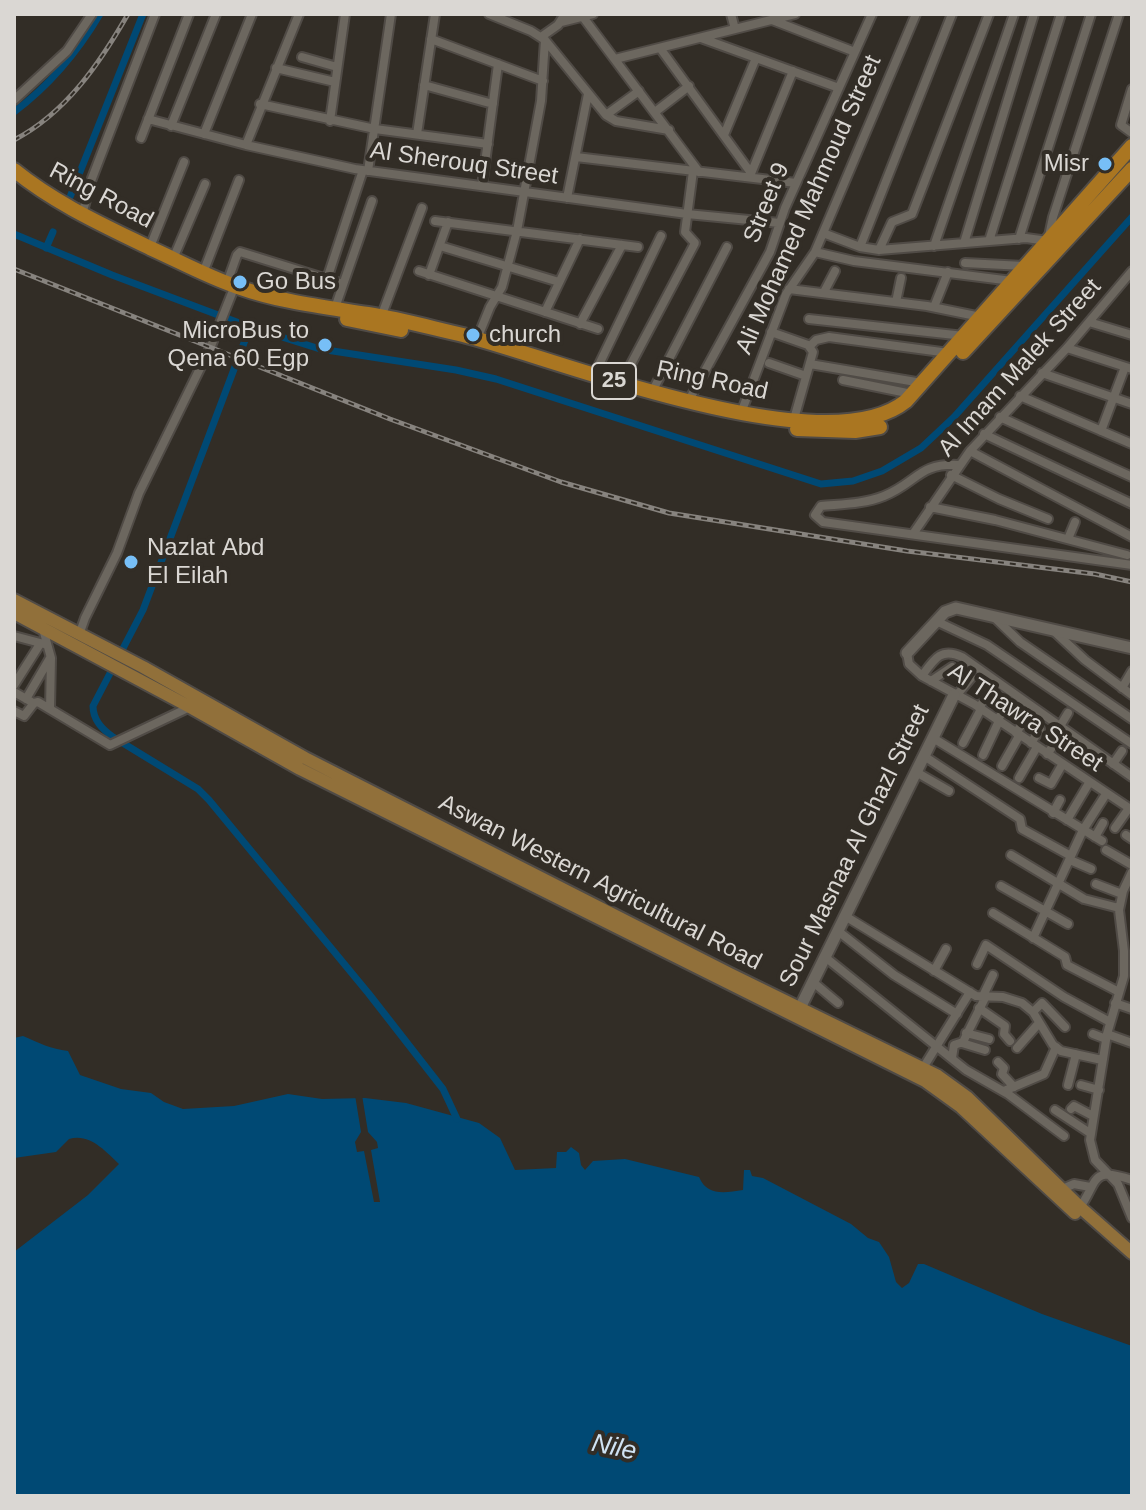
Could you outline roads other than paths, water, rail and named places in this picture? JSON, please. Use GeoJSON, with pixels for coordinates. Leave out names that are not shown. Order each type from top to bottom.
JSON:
{"type":"FeatureCollection","features":[{"type":"Feature","properties":{"kind":"highway","name":"Ring Road"},"geometry":{"type":"LineString","coordinates":[[14,180],[79,222],[229,293],[477,339],[652,392],[741,413],[855,421],[874,419],[899,407],[918,389],[981,317],[1000,304],[1013,281],[1132,146]]}},
{"type":"Feature","properties":{"kind":"highway","name":"Ring Road"},"geometry":{"type":"LineString","coordinates":[[14,170],[47,195],[203,273],[229,293],[335,308],[714,416],[777,427],[855,431],[881,426],[911,409],[1000,304],[1132,169]]}},
{"type":"Feature","properties":{"kind":"main road","name":"Aswan Western Agricultural Road"},"geometry":{"type":"LineString","coordinates":[[14,600],[79,635],[110,657]]}},
{"type":"Feature","properties":{"kind":"main road","name":"Aswan Western Agricultural Road"},"geometry":{"type":"LineString","coordinates":[[14,613],[43,629],[110,657],[302,763]]}},
{"type":"Feature","properties":{"kind":"main road","name":"Aswan Western Agricultural Road"},"geometry":{"type":"LineString","coordinates":[[140,673],[190,707],[798,1012],[923,1068],[1132,1263]]}},
{"type":"Feature","properties":{"kind":"main road","name":"Aswan Western Agricultural Road"},"geometry":{"type":"LineString","coordinates":[[798,1012],[873,1054],[950,1090]]}},
{"type":"Feature","properties":{"kind":"main road","name":"Aswan Western Agricultural Road"},"geometry":{"type":"LineString","coordinates":[[1078,1211],[1132,1253]]}},
{"type":"Feature","properties":{"kind":"street"},"geometry":{"type":"LineString","coordinates":[[14,100],[67,51],[92,14]]}},
{"type":"Feature","properties":{"kind":"street"},"geometry":{"type":"LineString","coordinates":[[82,215],[91,181],[155,14]]}},
{"type":"Feature","properties":{"kind":"street"},"geometry":{"type":"LineString","coordinates":[[141,138],[189,14]]}},
{"type":"Feature","properties":{"kind":"street"},"geometry":{"type":"LineString","coordinates":[[171,126],[216,14]]}},
{"type":"Feature","properties":{"kind":"street"},"geometry":{"type":"LineString","coordinates":[[204,134],[252,14]]}},
{"type":"Feature","properties":{"kind":"street"},"geometry":{"type":"LineString","coordinates":[[246,145],[299,14]]}},
{"type":"Feature","properties":{"kind":"street"},"geometry":{"type":"LineString","coordinates":[[330,121],[345,14]]}},
{"type":"Feature","properties":{"kind":"street"},"geometry":{"type":"LineString","coordinates":[[327,279],[366,171],[391,14]]}},
{"type":"Feature","properties":{"kind":"street"},"geometry":{"type":"LineString","coordinates":[[417,134],[435,14]]}},
{"type":"Feature","properties":{"kind":"street"},"geometry":{"type":"LineString","coordinates":[[489,14],[543,38],[606,115],[616,121],[669,130]]}},
{"type":"Feature","properties":{"kind":"street"},"geometry":{"type":"LineString","coordinates":[[515,24],[519,14]]}},
{"type":"Feature","properties":{"kind":"street"},"geometry":{"type":"LineString","coordinates":[[477,339],[508,268],[517,231],[543,81],[543,38],[563,18],[593,14]]}},
{"type":"Feature","properties":{"kind":"street"},"geometry":{"type":"LineString","coordinates":[[731,14],[735,29]]}},
{"type":"Feature","properties":{"kind":"street"},"geometry":{"type":"LineString","coordinates":[[615,59],[795,14]]}},
{"type":"Feature","properties":{"kind":"street","name":"Street 9"},"geometry":{"type":"LineString","coordinates":[[688,402],[770,252],[796,183],[872,14]]}},
{"type":"Feature","properties":{"kind":"street","name":"Ali Mohamed Mahmoud Street"},"geometry":{"type":"LineString","coordinates":[[741,413],[789,289],[815,252],[916,14]]}},
{"type":"Feature","properties":{"kind":"street"},"geometry":{"type":"LineString","coordinates":[[860,247],[952,14]]}},
{"type":"Feature","properties":{"kind":"street"},"geometry":{"type":"LineString","coordinates":[[879,250],[892,222],[912,214],[989,14]]}},
{"type":"Feature","properties":{"kind":"street"},"geometry":{"type":"LineString","coordinates":[[934,246],[1014,14]]}},
{"type":"Feature","properties":{"kind":"street"},"geometry":{"type":"LineString","coordinates":[[964,243],[1034,14]]}},
{"type":"Feature","properties":{"kind":"street"},"geometry":{"type":"LineString","coordinates":[[989,241],[1061,14]]}},
{"type":"Feature","properties":{"kind":"street"},"geometry":{"type":"LineString","coordinates":[[1019,239],[1091,14]]}},
{"type":"Feature","properties":{"kind":"street"},"geometry":{"type":"LineString","coordinates":[[823,233],[860,247],[879,250],[1019,239],[1049,241],[1053,217],[1119,14]]}},
{"type":"Feature","properties":{"kind":"street"},"geometry":{"type":"LineString","coordinates":[[583,17],[669,130],[696,171],[685,234],[695,243],[621,383]]}},
{"type":"Feature","properties":{"kind":"street"},"geometry":{"type":"LineString","coordinates":[[771,20],[855,52]]}},
{"type":"Feature","properties":{"kind":"street"},"geometry":{"type":"LineString","coordinates":[[701,38],[839,88]]}},
{"type":"Feature","properties":{"kind":"street"},"geometry":{"type":"LineString","coordinates":[[431,39],[543,81]]}},
{"type":"Feature","properties":{"kind":"street"},"geometry":{"type":"LineString","coordinates":[[660,48],[751,175]]}},
{"type":"Feature","properties":{"kind":"street"},"geometry":{"type":"LineString","coordinates":[[302,57],[337,67]]}},
{"type":"Feature","properties":{"kind":"street"},"geometry":{"type":"LineString","coordinates":[[724,135],[756,58]]}},
{"type":"Feature","properties":{"kind":"street"},"geometry":{"type":"LineString","coordinates":[[482,186],[498,64]]}},
{"type":"Feature","properties":{"kind":"street"},"geometry":{"type":"LineString","coordinates":[[276,68],[335,82]]}},
{"type":"Feature","properties":{"kind":"street"},"geometry":{"type":"LineString","coordinates":[[751,175],[793,71]]}},
{"type":"Feature","properties":{"kind":"street"},"geometry":{"type":"LineString","coordinates":[[424,85],[493,104]]}},
{"type":"Feature","properties":{"kind":"street"},"geometry":{"type":"LineString","coordinates":[[655,112],[689,86]]}},
{"type":"Feature","properties":{"kind":"street"},"geometry":{"type":"LineString","coordinates":[[1132,89],[1121,125],[1132,133]]}},
{"type":"Feature","properties":{"kind":"street"},"geometry":{"type":"LineString","coordinates":[[606,115],[639,91]]}},
{"type":"Feature","properties":{"kind":"street"},"geometry":{"type":"LineString","coordinates":[[567,198],[588,94]]}},
{"type":"Feature","properties":{"kind":"street"},"geometry":{"type":"LineString","coordinates":[[260,104],[375,129],[488,144]]}},
{"type":"Feature","properties":{"kind":"street","name":"Al Sherouq Street"},"geometry":{"type":"LineString","coordinates":[[148,119],[246,145],[366,171],[687,214],[780,223]]}},
{"type":"Feature","properties":{"kind":"street"},"geometry":{"type":"LineString","coordinates":[[576,157],[751,175],[796,183]]}},
{"type":"Feature","properties":{"kind":"street"},"geometry":{"type":"LineString","coordinates":[[150,247],[184,162]]}},
{"type":"Feature","properties":{"kind":"street"},"geometry":{"type":"LineString","coordinates":[[203,273],[239,180]]}},
{"type":"Feature","properties":{"kind":"street"},"geometry":{"type":"LineString","coordinates":[[173,259],[205,184]]}},
{"type":"Feature","properties":{"kind":"street"},"geometry":{"type":"LineString","coordinates":[[335,308],[372,201]]}},
{"type":"Feature","properties":{"kind":"street"},"geometry":{"type":"LineString","coordinates":[[376,320],[422,208]]}},
{"type":"Feature","properties":{"kind":"street"},"geometry":{"type":"LineString","coordinates":[[435,221],[638,247]]}},
{"type":"Feature","properties":{"kind":"street"},"geometry":{"type":"LineString","coordinates":[[429,275],[448,222]]}},
{"type":"Feature","properties":{"kind":"street"},"geometry":{"type":"LineString","coordinates":[[594,375],[661,236]]}},
{"type":"Feature","properties":{"kind":"street"},"geometry":{"type":"LineString","coordinates":[[545,312],[580,239]]}},
{"type":"Feature","properties":{"kind":"street"},"geometry":{"type":"LineString","coordinates":[[580,324],[622,245]]}},
{"type":"Feature","properties":{"kind":"street"},"geometry":{"type":"LineString","coordinates":[[440,246],[559,282]]}},
{"type":"Feature","properties":{"kind":"street"},"geometry":{"type":"LineString","coordinates":[[652,392],[727,247]]}},
{"type":"Feature","properties":{"kind":"street"},"geometry":{"type":"LineString","coordinates":[[79,635],[117,553],[139,493],[216,334],[237,255],[240,252],[343,284]]}},
{"type":"Feature","properties":{"kind":"street"},"geometry":{"type":"LineString","coordinates":[[815,252],[854,261],[1013,281]]}},
{"type":"Feature","properties":{"kind":"street"},"geometry":{"type":"LineString","coordinates":[[965,263],[1026,267]]}},
{"type":"Feature","properties":{"kind":"street"},"geometry":{"type":"LineString","coordinates":[[419,271],[598,329]]}},
{"type":"Feature","properties":{"kind":"street"},"geometry":{"type":"LineString","coordinates":[[824,292],[835,271]]}},
{"type":"Feature","properties":{"kind":"street","name":"Al Imam Malek Street"},"geometry":{"type":"LineString","coordinates":[[913,534],[951,475],[984,434],[1067,348],[1132,271]]}},
{"type":"Feature","properties":{"kind":"street"},"geometry":{"type":"LineString","coordinates":[[934,307],[948,272]]}},
{"type":"Feature","properties":{"kind":"street"},"geometry":{"type":"LineString","coordinates":[[896,302],[901,278]]}},
{"type":"Feature","properties":{"kind":"street"},"geometry":{"type":"LineString","coordinates":[[1120,286],[1132,290]]}},
{"type":"Feature","properties":{"kind":"street"},"geometry":{"type":"LineString","coordinates":[[789,289],[934,307],[981,317]]}},
{"type":"Feature","properties":{"kind":"street"},"geometry":{"type":"LineString","coordinates":[[809,319],[964,336]]}},
{"type":"Feature","properties":{"kind":"street"},"geometry":{"type":"LineString","coordinates":[[1089,322],[1132,335]]}},
{"type":"Feature","properties":{"kind":"street"},"geometry":{"type":"LineString","coordinates":[[771,332],[810,346],[813,352],[794,419]]}},
{"type":"Feature","properties":{"kind":"street"},"geometry":{"type":"LineString","coordinates":[[810,346],[816,340],[829,337],[950,353]]}},
{"type":"Feature","properties":{"kind":"street"},"geometry":{"type":"LineString","coordinates":[[1067,348],[1129,368],[1101,431]]}},
{"type":"Feature","properties":{"kind":"street"},"geometry":{"type":"LineString","coordinates":[[769,363],[806,376]]}},
{"type":"Feature","properties":{"kind":"street"},"geometry":{"type":"LineString","coordinates":[[810,364],[918,389]]}},
{"type":"Feature","properties":{"kind":"street"},"geometry":{"type":"LineString","coordinates":[[1042,373],[1132,404]]}},
{"type":"Feature","properties":{"kind":"street"},"geometry":{"type":"LineString","coordinates":[[843,380],[918,389]]}},
{"type":"Feature","properties":{"kind":"street"},"geometry":{"type":"LineString","coordinates":[[1020,396],[1132,444]]}},
{"type":"Feature","properties":{"kind":"street"},"geometry":{"type":"LineString","coordinates":[[1000,417],[1132,477]]}},
{"type":"Feature","properties":{"kind":"street"},"geometry":{"type":"LineString","coordinates":[[984,434],[1132,504]]}},
{"type":"Feature","properties":{"kind":"street"},"geometry":{"type":"LineString","coordinates":[[970,451],[1132,537]]}},
{"type":"Feature","properties":{"kind":"street"},"geometry":{"type":"LineString","coordinates":[[959,465],[930,467],[891,493],[869,501],[821,506],[815,515],[823,522],[1132,565]]}},
{"type":"Feature","properties":{"kind":"street"},"geometry":{"type":"LineString","coordinates":[[951,475],[1048,519]]}},
{"type":"Feature","properties":{"kind":"street"},"geometry":{"type":"LineString","coordinates":[[930,507],[1130,552],[1122,565]]}},
{"type":"Feature","properties":{"kind":"street"},"geometry":{"type":"LineString","coordinates":[[1068,539],[1075,522]]}},
{"type":"Feature","properties":{"kind":"street"},"geometry":{"type":"LineString","coordinates":[[907,653],[941,617],[959,608],[1132,648]]}},
{"type":"Feature","properties":{"kind":"street"},"geometry":{"type":"LineString","coordinates":[[992,615],[1020,642],[1132,719]]}},
{"type":"Feature","properties":{"kind":"street"},"geometry":{"type":"LineString","coordinates":[[941,617],[1132,744]]}},
{"type":"Feature","properties":{"kind":"street"},"geometry":{"type":"LineString","coordinates":[[43,629],[44,644],[51,658],[50,709]]}},
{"type":"Feature","properties":{"kind":"street"},"geometry":{"type":"LineString","coordinates":[[1055,632],[1085,660],[1132,695]]}},
{"type":"Feature","properties":{"kind":"street"},"geometry":{"type":"LineString","coordinates":[[15,638],[44,644]]}},
{"type":"Feature","properties":{"kind":"street"},"geometry":{"type":"LineString","coordinates":[[14,685],[44,644]]}},
{"type":"Feature","properties":{"kind":"street"},"geometry":{"type":"LineString","coordinates":[[922,676],[941,655],[952,652],[1036,707],[1062,730],[1132,777]]}},
{"type":"Feature","properties":{"kind":"street","name":"Al Thawra Street"},"geometry":{"type":"LineString","coordinates":[[907,653],[909,664],[922,676],[980,708],[1130,809]]}},
{"type":"Feature","properties":{"kind":"street"},"geometry":{"type":"LineString","coordinates":[[14,711],[24,716],[51,658]]}},
{"type":"Feature","properties":{"kind":"street"},"geometry":{"type":"LineString","coordinates":[[14,664],[24,670]]}},
{"type":"Feature","properties":{"kind":"street"},"geometry":{"type":"LineString","coordinates":[[931,681],[952,667]]}},
{"type":"Feature","properties":{"kind":"street"},"geometry":{"type":"LineString","coordinates":[[1122,688],[1132,671]]}},
{"type":"Feature","properties":{"kind":"street"},"geometry":{"type":"LineString","coordinates":[[955,695],[971,678]]}},
{"type":"Feature","properties":{"kind":"street"},"geometry":{"type":"LineString","coordinates":[[963,743],[990,691]]}},
{"type":"Feature","properties":{"kind":"street"},"geometry":{"type":"LineString","coordinates":[[14,692],[38,702],[104,743],[118,742],[190,707]]}},
{"type":"Feature","properties":{"kind":"street","name":"Sour Masnaa Al Ghazl Street"},"geometry":{"type":"LineString","coordinates":[[798,1012],[955,695]]}},
{"type":"Feature","properties":{"kind":"street"},"geometry":{"type":"LineString","coordinates":[[983,755],[1009,704]]}},
{"type":"Feature","properties":{"kind":"street"},"geometry":{"type":"LineString","coordinates":[[1047,754],[1062,730],[1068,713]]}},
{"type":"Feature","properties":{"kind":"street"},"geometry":{"type":"LineString","coordinates":[[1002,766],[1028,715]]}},
{"type":"Feature","properties":{"kind":"street"},"geometry":{"type":"LineString","coordinates":[[1019,778],[1040,729]]}},
{"type":"Feature","properties":{"kind":"street"},"geometry":{"type":"LineString","coordinates":[[933,738],[1083,830],[1132,865]]}},
{"type":"Feature","properties":{"kind":"street"},"geometry":{"type":"LineString","coordinates":[[1113,764],[1122,751]]}},
{"type":"Feature","properties":{"kind":"street"},"geometry":{"type":"LineString","coordinates":[[924,756],[1018,818],[1022,829],[1091,869]]}},
{"type":"Feature","properties":{"kind":"street"},"geometry":{"type":"LineString","coordinates":[[1039,778],[1051,784],[1062,765]]}},
{"type":"Feature","properties":{"kind":"street"},"geometry":{"type":"LineString","coordinates":[[916,772],[949,791]]}},
{"type":"Feature","properties":{"kind":"street"},"geometry":{"type":"LineString","coordinates":[[1073,786],[1079,777]]}},
{"type":"Feature","properties":{"kind":"street"},"geometry":{"type":"LineString","coordinates":[[1067,820],[1089,783]]}},
{"type":"Feature","properties":{"kind":"street"},"geometry":{"type":"LineString","coordinates":[[1033,938],[1083,830],[1106,794]]}},
{"type":"Feature","properties":{"kind":"street"},"geometry":{"type":"LineString","coordinates":[[1053,813],[1060,800]]}},
{"type":"Feature","properties":{"kind":"street"},"geometry":{"type":"LineString","coordinates":[[1115,828],[1130,809]]}},
{"type":"Feature","properties":{"kind":"street"},"geometry":{"type":"LineString","coordinates":[[1101,843],[1103,823]]}},
{"type":"Feature","properties":{"kind":"street"},"geometry":{"type":"LineString","coordinates":[[1011,855],[1091,901],[1132,914]]}},
{"type":"Feature","properties":{"kind":"street"},"geometry":{"type":"LineString","coordinates":[[1132,872],[1119,909],[1128,952],[1127,980],[1119,992],[1106,1036],[1090,1133],[1093,1156],[1118,1184],[1132,1218]]}},
{"type":"Feature","properties":{"kind":"street"},"geometry":{"type":"LineString","coordinates":[[1096,884],[1122,894]]}},
{"type":"Feature","properties":{"kind":"street"},"geometry":{"type":"LineString","coordinates":[[1001,886],[1068,924]]}},
{"type":"Feature","properties":{"kind":"street"},"geometry":{"type":"LineString","coordinates":[[993,913],[1065,957],[1067,965],[1119,992]]}},
{"type":"Feature","properties":{"kind":"street"},"geometry":{"type":"LineString","coordinates":[[845,916],[970,992],[983,998],[1009,998],[1022,1003],[1033,1012],[1056,1047],[1102,1060]]}},
{"type":"Feature","properties":{"kind":"street"},"geometry":{"type":"LineString","coordinates":[[1121,926],[1132,929]]}},
{"type":"Feature","properties":{"kind":"street"},"geometry":{"type":"LineString","coordinates":[[838,931],[894,975],[957,1014]]}},
{"type":"Feature","properties":{"kind":"street"},"geometry":{"type":"LineString","coordinates":[[977,964],[986,945],[1064,997],[1110,1022]]}},
{"type":"Feature","properties":{"kind":"street"},"geometry":{"type":"LineString","coordinates":[[934,971],[946,949]]}},
{"type":"Feature","properties":{"kind":"street"},"geometry":{"type":"LineString","coordinates":[[825,957],[973,1075],[1004,1091],[1062,1135],[1055,1143]]}},
{"type":"Feature","properties":{"kind":"street"},"geometry":{"type":"LineString","coordinates":[[962,1043],[993,975]]}},
{"type":"Feature","properties":{"kind":"street"},"geometry":{"type":"LineString","coordinates":[[813,982],[838,1003]]}},
{"type":"Feature","properties":{"kind":"street"},"geometry":{"type":"LineString","coordinates":[[923,1068],[970,992]]}},
{"type":"Feature","properties":{"kind":"street"},"geometry":{"type":"LineString","coordinates":[[1033,1012],[1042,1003],[1065,1027]]}},
{"type":"Feature","properties":{"kind":"street"},"geometry":{"type":"LineString","coordinates":[[1115,1003],[1132,1009]]}},
{"type":"Feature","properties":{"kind":"street"},"geometry":{"type":"LineString","coordinates":[[979,1008],[1005,1026],[1004,1034],[1014,1044],[1039,1023]]}},
{"type":"Feature","properties":{"kind":"street"},"geometry":{"type":"LineString","coordinates":[[966,1033],[989,1039]]}},
{"type":"Feature","properties":{"kind":"street"},"geometry":{"type":"LineString","coordinates":[[1093,1034],[1132,1043]]}},
{"type":"Feature","properties":{"kind":"street"},"geometry":{"type":"LineString","coordinates":[[952,1058],[954,1045],[962,1043],[985,1050]]}},
{"type":"Feature","properties":{"kind":"street"},"geometry":{"type":"LineString","coordinates":[[1004,1091],[1047,1072],[1056,1047]]}},
{"type":"Feature","properties":{"kind":"street"},"geometry":{"type":"LineString","coordinates":[[1068,1085],[1076,1054]]}},
{"type":"Feature","properties":{"kind":"street"},"geometry":{"type":"LineString","coordinates":[[998,1062],[1004,1068],[1002,1074],[1014,1087]]}},
{"type":"Feature","properties":{"kind":"street"},"geometry":{"type":"LineString","coordinates":[[1081,1085],[1099,1090]]}},
{"type":"Feature","properties":{"kind":"street"},"geometry":{"type":"LineString","coordinates":[[1071,1109],[1074,1106],[1093,1116]]}},
{"type":"Feature","properties":{"kind":"street"},"geometry":{"type":"LineString","coordinates":[[1055,1110],[1090,1133]]}},
{"type":"Feature","properties":{"kind":"street"},"geometry":{"type":"LineString","coordinates":[[1078,1211],[1090,1187],[1100,1176],[1110,1174],[1132,1180]]}},
{"type":"Feature","properties":{"kind":"street"},"geometry":{"type":"LineString","coordinates":[[1058,1191],[1074,1184],[1090,1187]]}},
{"type":"Feature","properties":{"kind":"water","name":"Nile"},"geometry":{"type":"Polygon","coordinates":[[[23,1036],[68,1051],[80,1075],[121,1089],[151,1093],[183,1109],[234,1106],[288,1094],[322,1099],[365,1098],[406,1103],[479,1123],[500,1138],[515,1170],[556,1168],[557,1152],[566,1152],[571,1147],[579,1153],[585,1170],[593,1161],[625,1159],[699,1177],[702,1183],[717,1192],[743,1190],[744,1170],[750,1170],[752,1176],[763,1178],[879,1242],[889,1257],[896,1282],[902,1288],[909,1283],[918,1264],[924,1264],[1042,1314],[1132,1346],[1132,1496],[14,1496],[14,1252],[88,1195],[119,1164],[97,1144],[77,1138],[69,1139],[56,1152],[14,1158],[14,1038],[23,1036]]]}},
{"type":"Feature","properties":{"kind":"waterway"},"geometry":{"type":"LineString","coordinates":[[14,112],[62,68],[100,14]]}},
{"type":"Feature","properties":{"kind":"waterway"},"geometry":{"type":"LineString","coordinates":[[70,197],[143,14]]}},
{"type":"Feature","properties":{"kind":"waterway"},"geometry":{"type":"LineString","coordinates":[[14,234],[250,327],[320,349],[496,379],[821,484],[853,481],[882,471],[921,448],[954,417],[1132,217]]}},
{"type":"Feature","properties":{"kind":"waterway"},"geometry":{"type":"LineString","coordinates":[[46,248],[53,232]]}},
{"type":"Feature","properties":{"kind":"waterway"},"geometry":{"type":"LineString","coordinates":[[250,327],[143,610],[93,706],[96,720],[113,737],[198,789],[209,800],[443,1089],[457,1119]]}},
{"type":"Feature","properties":{"kind":"railway"},"geometry":{"type":"LineString","coordinates":[[14,140],[33,129],[66,101],[106,51],[128,14]]}},
{"type":"Feature","properties":{"kind":"railway"},"geometry":{"type":"LineString","coordinates":[[14,269],[390,419],[561,482],[669,513],[907,551],[1095,574],[1132,582]]}},
{"type":"Feature","properties":{"kind":"place","name":"Misr"},"geometry":{"type":"Point","coordinates":[1105,164]}},
{"type":"Feature","properties":{"kind":"place","name":"Go Bus"},"geometry":{"type":"Point","coordinates":[240,282]}},
{"type":"Feature","properties":{"kind":"place","name":"church"},"geometry":{"type":"Point","coordinates":[473,335]}},
{"type":"Feature","properties":{"kind":"place","name":"MicroBus to Qena 60 Egp"},"geometry":{"type":"Point","coordinates":[325,345]}},
{"type":"Feature","properties":{"kind":"place","name":"Nazlat Abd El Eilah"},"geometry":{"type":"Point","coordinates":[131,562]}}]}
